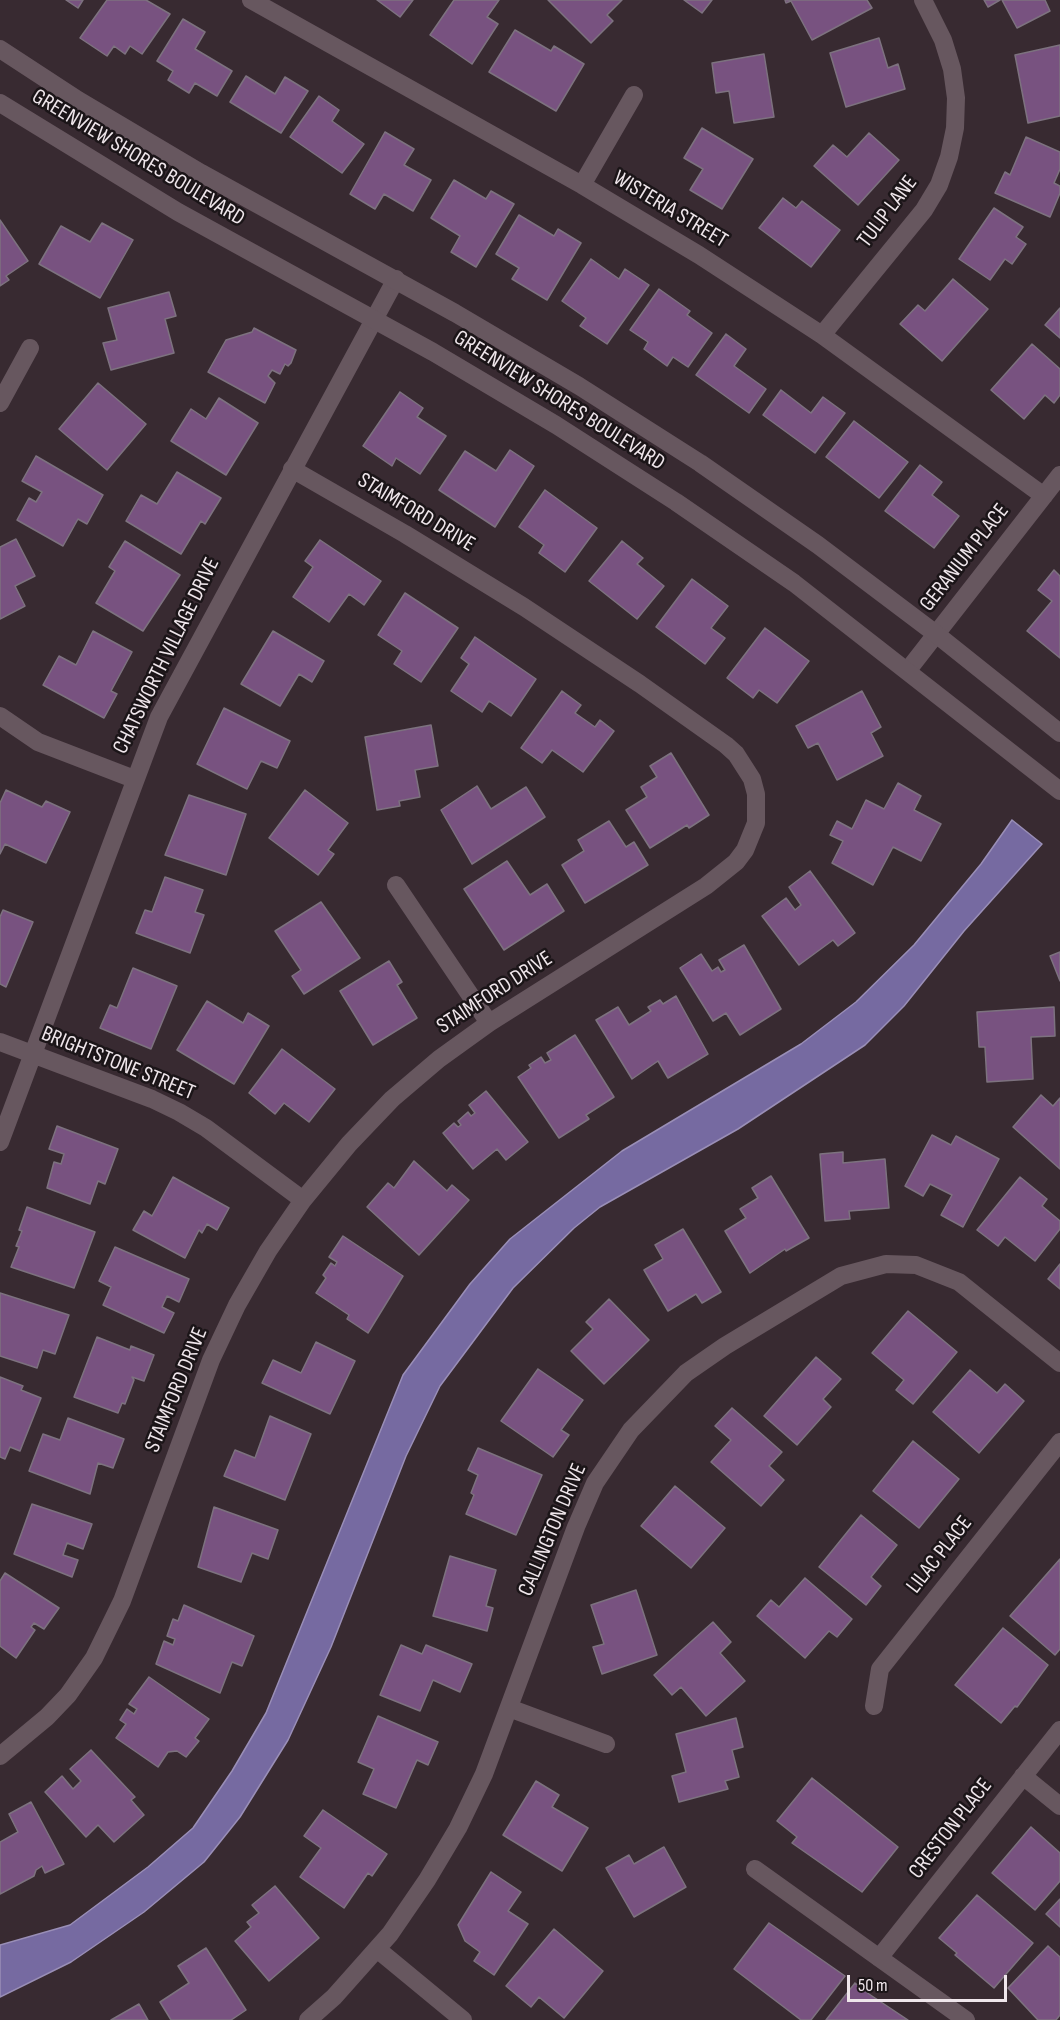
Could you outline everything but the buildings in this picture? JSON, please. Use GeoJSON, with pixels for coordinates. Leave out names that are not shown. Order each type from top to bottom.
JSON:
{"type":"FeatureCollection","features":[{"type":"Feature","properties":{"kind":"street","name":"WISTERIA STREET"},"geometry":{"type":"LineString","coordinates":[[250,0],[278,7],[699,255],[822,335],[1044,495]]}},
{"type":"Feature","properties":{"kind":"street","name":"TULIP LANE"},"geometry":{"type":"LineString","coordinates":[[822,335],[924,210],[939,185],[949,157],[955,128],[956,98],[952,69],[943,40],[923,0]]}},
{"type":"Feature","properties":{"kind":"street","name":"GREENVIEW SHORES BOULEVARD"},"geometry":{"type":"LineString","coordinates":[[0,50],[78,100],[201,173],[396,279],[579,386],[690,457],[818,545],[936,634],[1060,733]]}},
{"type":"Feature","properties":{"kind":"street"},"geometry":{"type":"LineString","coordinates":[[582,185],[634,95]]}},
{"type":"Feature","properties":{"kind":"street","name":"GREENVIEW SHORES BOULEVARD"},"geometry":{"type":"LineString","coordinates":[[0,103],[178,212],[374,319],[556,425],[676,502],[794,583],[1060,791]]}},
{"type":"Feature","properties":{"kind":"street","name":"CHATSWORTH VILLAGE DRIVE"},"geometry":{"type":"LineString","coordinates":[[0,1142],[159,717],[396,279]]}},
{"type":"Feature","properties":{"kind":"street"},"geometry":{"type":"LineString","coordinates":[[0,403],[30,348]]}},
{"type":"Feature","properties":{"kind":"street","name":"STAIMFORD DRIVE"},"geometry":{"type":"LineString","coordinates":[[0,1756],[37,1727],[68,1695],[109,1632],[211,1360],[237,1305],[268,1251],[303,1200],[349,1144],[392,1099],[439,1059],[489,1023],[670,911],[736,862],[752,837],[756,823],[756,794],[752,779],[736,754],[726,745],[631,677],[416,540],[292,469]]}},
{"type":"Feature","properties":{"kind":"street","name":"GERANIUM PLACE"},"geometry":{"type":"LineString","coordinates":[[908,670],[1060,476]]}},
{"type":"Feature","properties":{"kind":"street"},"geometry":{"type":"LineString","coordinates":[[0,716],[38,742],[134,779]]}},
{"type":"Feature","properties":{"kind":"street"},"geometry":{"type":"LineString","coordinates":[[396,885],[489,1023]]}},
{"type":"Feature","properties":{"kind":"street","name":"BRIGHTSTONE STREET"},"geometry":{"type":"LineString","coordinates":[[0,1042],[152,1099],[179,1112],[206,1128],[303,1200]]}},
{"type":"Feature","properties":{"kind":"street","name":"CALLINGTON DRIVE"},"geometry":{"type":"LineString","coordinates":[[308,2020],[334,1997],[377,1949],[427,1880],[458,1828],[483,1774],[576,1527],[596,1483],[631,1430],[651,1406],[686,1374],[725,1346],[841,1276],[870,1266],[901,1264],[931,1269],[959,1282],[1060,1363]]}},
{"type":"Feature","properties":{"kind":"street","name":"LILAC PLACE"},"geometry":{"type":"LineString","coordinates":[[874,1706],[880,1669],[1060,1442]]}},
{"type":"Feature","properties":{"kind":"street"},"geometry":{"type":"LineString","coordinates":[[509,1708],[606,1743]]}},
{"type":"Feature","properties":{"kind":"street","name":"CRESTON PLACE"},"geometry":{"type":"LineString","coordinates":[[879,1958],[1060,1730]]}},
{"type":"Feature","properties":{"kind":"street"},"geometry":{"type":"LineString","coordinates":[[1023,1776],[1060,1806]]}},
{"type":"Feature","properties":{"kind":"street"},"geometry":{"type":"LineString","coordinates":[[755,1869],[966,2020]]}},
{"type":"Feature","properties":{"kind":"street"},"geometry":{"type":"LineString","coordinates":[[377,1949],[463,2020]]}},
{"type":"Feature","properties":{"kind":"shaded area"},"geometry":{"type":"Polygon","coordinates":[[[1012,820],[1042,844],[964,931],[904,1006],[865,1045],[738,1129],[600,1207],[574,1228],[513,1288],[440,1386],[406,1456],[331,1647],[288,1740],[240,1817],[204,1862],[144,1912],[71,1962],[0,1997],[0,1945],[70,1925],[148,1867],[193,1828],[232,1771],[266,1713],[403,1375],[470,1284],[510,1239],[622,1151],[801,1044],[856,1002],[914,945],[981,864],[1012,820]]]}}]}
